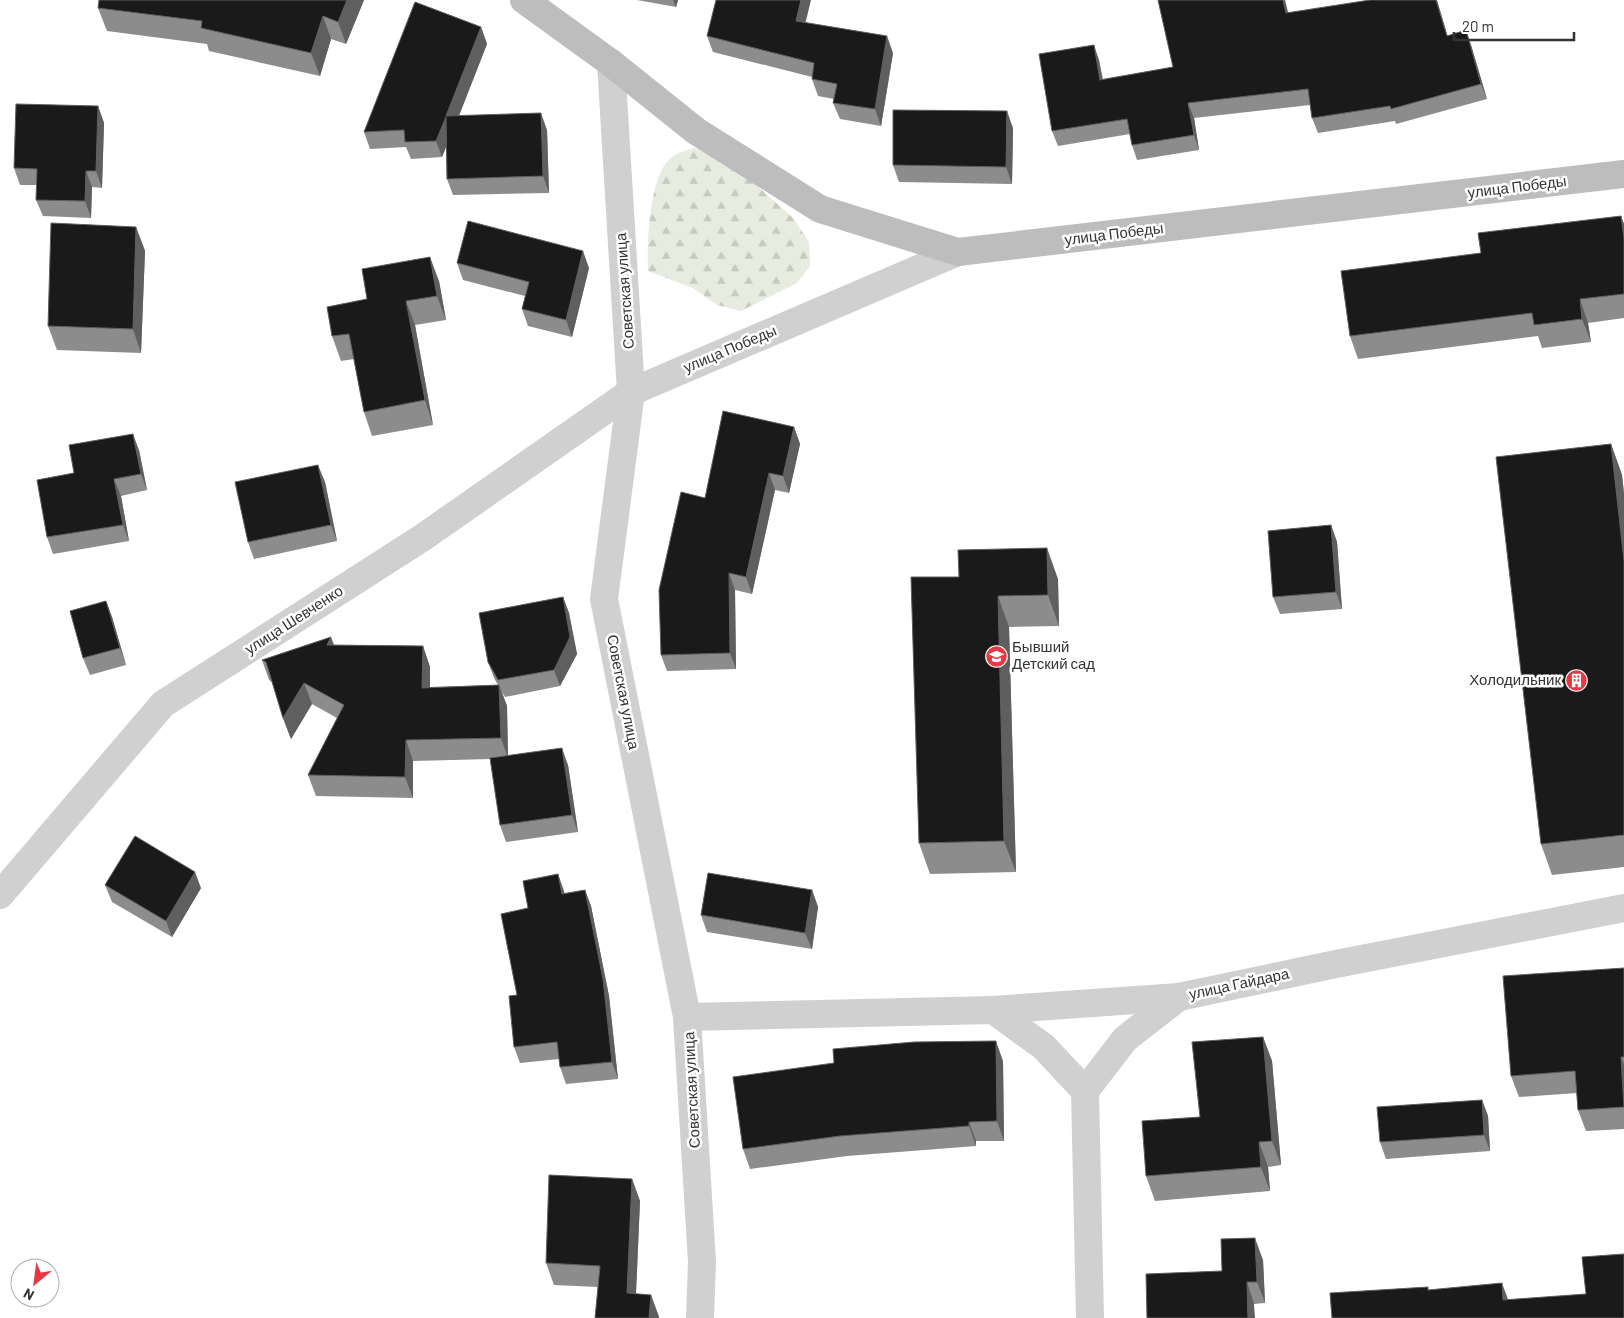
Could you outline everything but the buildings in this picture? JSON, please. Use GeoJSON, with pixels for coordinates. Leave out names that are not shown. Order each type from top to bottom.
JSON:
{"type":"FeatureCollection","features":[{"type":"Feature","properties":{"kind":"street"},"geometry":{"type":"LineString","coordinates":[[524,0],[611,63],[696,131],[820,209],[958,252]]}},
{"type":"Feature","properties":{"kind":"street","name":"Советская улица"},"geometry":{"type":"LineString","coordinates":[[611,63],[631,392],[604,599],[687,1018],[702,1262],[700,1318]]}},
{"type":"Feature","properties":{"kind":"street","name":"улица Победы"},"geometry":{"type":"LineString","coordinates":[[631,392],[958,252],[1624,174]]}},
{"type":"Feature","properties":{"kind":"street","name":"улица Шевченко"},"geometry":{"type":"LineString","coordinates":[[0,894],[163,704],[422,538],[631,392]]}},
{"type":"Feature","properties":{"kind":"street","name":"улица Гайдара"},"geometry":{"type":"LineString","coordinates":[[1085,1091],[1125,1039],[1179,997],[1336,964],[1624,908]]}},
{"type":"Feature","properties":{"kind":"street"},"geometry":{"type":"LineString","coordinates":[[687,1018],[993,1010],[1179,997]]}},
{"type":"Feature","properties":{"kind":"street"},"geometry":{"type":"LineString","coordinates":[[993,1010],[1044,1047],[1085,1091],[1090,1318]]}},
{"type":"Feature","properties":{"kind":"green space"},"geometry":{"type":"Polygon","coordinates":[[[694,148],[715,153],[735,166],[793,218],[809,242],[810,266],[797,283],[741,311],[717,305],[693,288],[648,271],[650,214],[656,184],[661,171],[670,159],[679,153],[694,148]]]}},
{"type":"Feature","properties":{"kind":"place","name":"Бывший Детский сад"},"geometry":{"type":"Point","coordinates":[996,656]}},
{"type":"Feature","properties":{"kind":"place","name":"Холодильник"},"geometry":{"type":"Point","coordinates":[1577,680]}}]}
